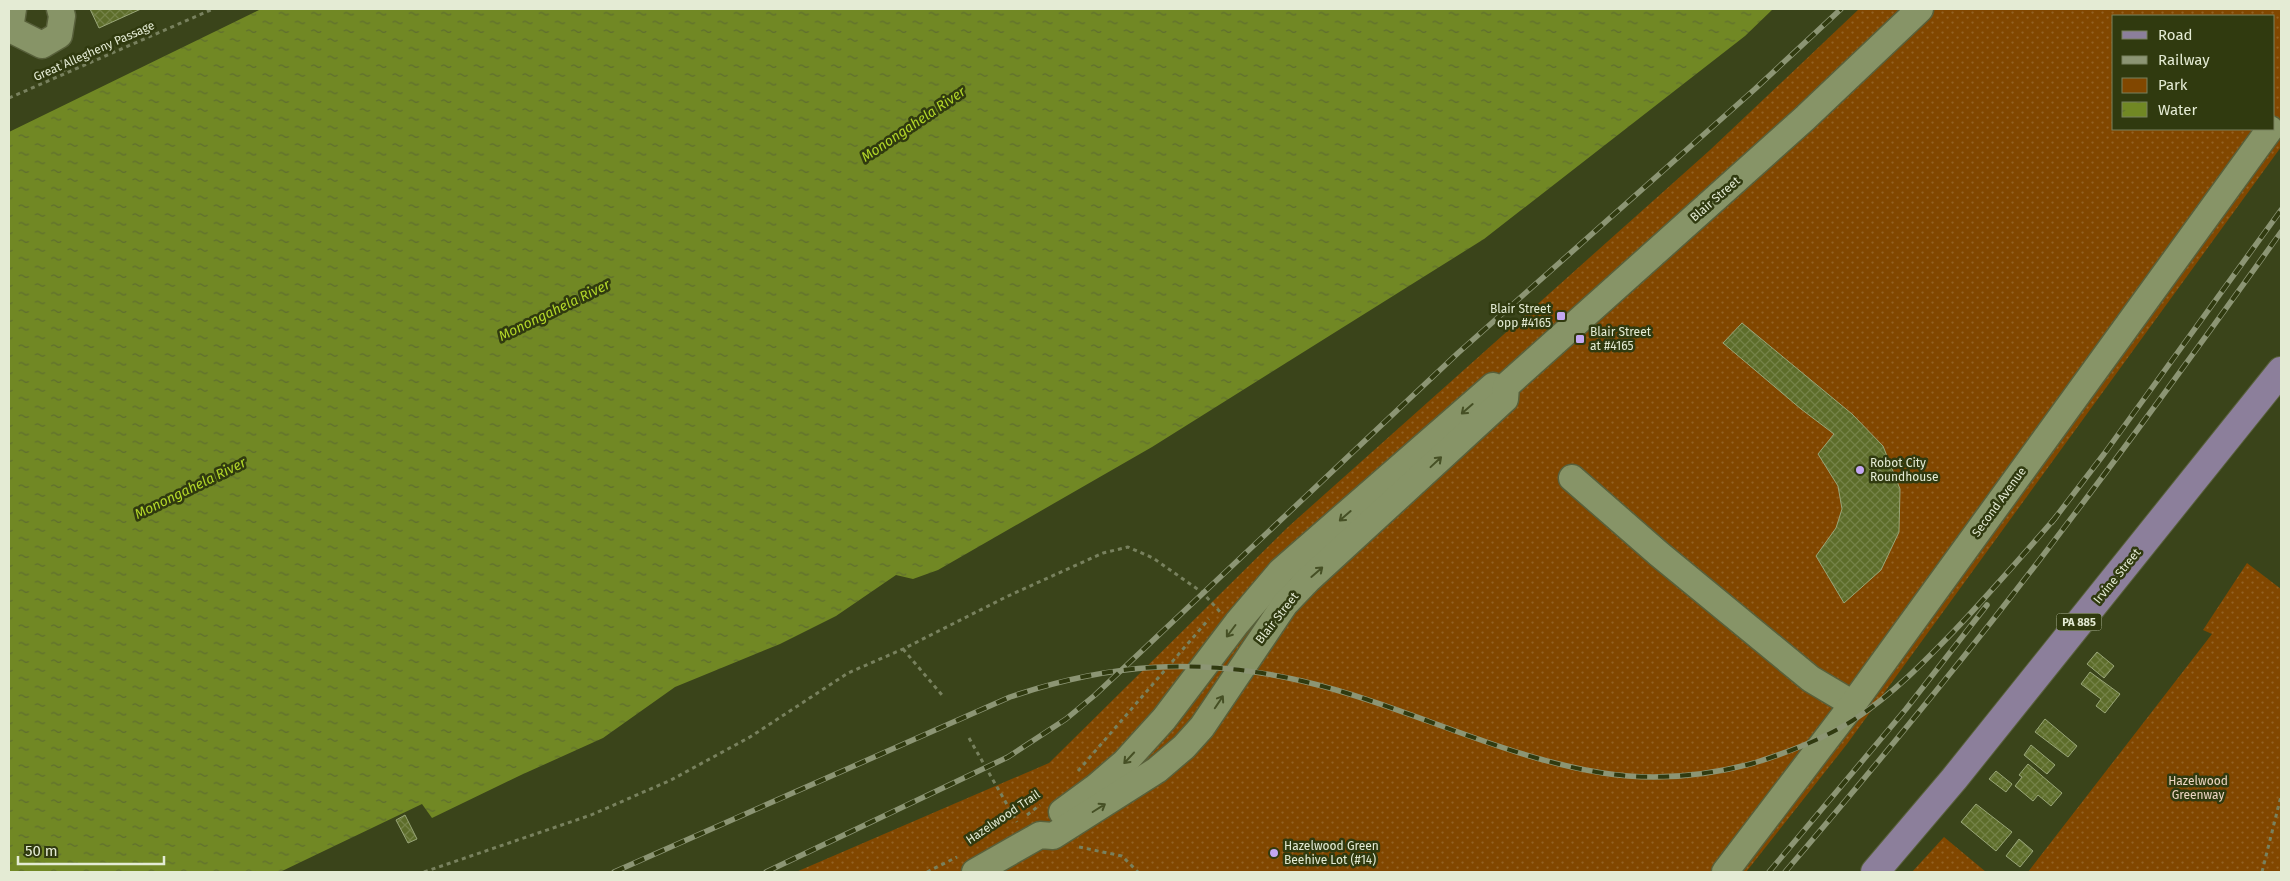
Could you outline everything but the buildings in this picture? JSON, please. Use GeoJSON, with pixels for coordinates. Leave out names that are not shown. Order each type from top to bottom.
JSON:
{"type":"FeatureCollection","features":[{"type":"Feature","properties":{"kind":"main road","name":"Irvine Street"},"geometry":{"type":"LineString","coordinates":[[1875,872],[1954,779],[2281,371]]}},
{"type":"Feature","properties":{"kind":"street"},"geometry":{"type":"LineString","coordinates":[[13,9],[10,29],[42,45],[58,35],[62,16],[60,9]]}},
{"type":"Feature","properties":{"kind":"street","name":"Blair Street"},"geometry":{"type":"LineString","coordinates":[[1028,833],[1052,836],[1157,770],[1184,747],[1202,726],[1285,604],[1308,580],[1505,399],[1506,386],[1804,119],[1892,38],[1920,9]]}},
{"type":"Feature","properties":{"kind":"street","name":"Second Avenue"},"geometry":{"type":"LineString","coordinates":[[1725,872],[1852,704],[2269,130]]}},
{"type":"Feature","properties":{"kind":"street","name":"Blair Street"},"geometry":{"type":"LineString","coordinates":[[967,864],[1045,825],[1096,787],[1125,762],[1164,719],[1237,623],[1281,571],[1494,385],[1506,386]]}},
{"type":"Feature","properties":{"kind":"street"},"geometry":{"type":"LineString","coordinates":[[1572,478],[1659,554],[1810,679],[1852,704]]}},
{"type":"Feature","properties":{"kind":"path","name":"Great Allegheny Passage"},"geometry":{"type":"LineString","coordinates":[[9,98],[213,9]]}},
{"type":"Feature","properties":{"kind":"path"},"geometry":{"type":"LineString","coordinates":[[424,872],[592,815],[671,780],[750,737],[848,673],[903,649],[1008,596],[1103,553],[1128,547],[1153,558],[1203,593],[1218,610],[1237,623]]}},
{"type":"Feature","properties":{"kind":"path"},"geometry":{"type":"LineString","coordinates":[[903,649],[942,695]]}},
{"type":"Feature","properties":{"kind":"path"},"geometry":{"type":"LineString","coordinates":[[1074,774],[1141,699]]}},
{"type":"Feature","properties":{"kind":"path"},"geometry":{"type":"LineString","coordinates":[[969,738],[1028,833]]}},
{"type":"Feature","properties":{"kind":"path"},"geometry":{"type":"LineString","coordinates":[[2262,872],[2281,796]]}},
{"type":"Feature","properties":{"kind":"path","name":"Hazelwood Trail"},"geometry":{"type":"LineString","coordinates":[[1008,827],[1028,833],[1046,800]]}},
{"type":"Feature","properties":{"kind":"path"},"geometry":{"type":"LineString","coordinates":[[1076,846],[1122,856],[1138,872]]}},
{"type":"Feature","properties":{"kind":"path","name":"Hazelwood Trail"},"geometry":{"type":"LineString","coordinates":[[927,872],[967,864]]}},
{"type":"Feature","properties":{"kind":"green space"},"geometry":{"type":"Polygon","coordinates":[[[1859,9],[2281,9],[2281,147],[1847,744],[1746,872],[796,872],[1049,763],[1288,527],[1710,150],[1859,9]]]}},
{"type":"Feature","properties":{"kind":"green space","name":"Hazelwood Greenway"},"geometry":{"type":"Polygon","coordinates":[[[2247,563],[2281,589],[2281,872],[2028,872],[2212,634],[2203,630],[2247,563]]]}},
{"type":"Feature","properties":{"kind":"green space"},"geometry":{"type":"Polygon","coordinates":[[[1944,837],[1986,872],[1912,872],[1944,837]]]}},
{"type":"Feature","properties":{"kind":"water","name":"Monongahela River"},"geometry":{"type":"Polygon","coordinates":[[[261,9],[1773,9],[1745,36],[1484,239],[1152,447],[938,570],[913,579],[896,575],[836,616],[780,644],[675,687],[603,738],[432,818],[422,804],[280,872],[9,872],[9,132],[261,9]]]}},
{"type":"Feature","properties":{"kind":"railway"},"geometry":{"type":"LineString","coordinates":[[766,872],[1008,757],[1066,719],[1095,695],[1458,353],[1755,89],[1841,9]]}},
{"type":"Feature","properties":{"kind":"railway"},"geometry":{"type":"LineString","coordinates":[[2052,522],[2104,454],[2281,210]]}},
{"type":"Feature","properties":{"kind":"railway"},"geometry":{"type":"LineString","coordinates":[[1785,872],[1967,653],[2139,428],[2281,232]]}},
{"type":"Feature","properties":{"kind":"railway"},"geometry":{"type":"LineString","coordinates":[[614,872],[1010,697],[1083,677],[1155,667],[1227,669],[1264,673],[1302,681],[1378,703],[1527,755],[1603,773],[1641,777],[1679,776],[1717,771],[1754,763],[1819,739],[1855,719],[1882,699],[1920,666],[1955,630],[2056,517]]}},
{"type":"Feature","properties":{"kind":"railway"},"geometry":{"type":"LineString","coordinates":[[1769,872],[1906,709],[1987,605]]}},
{"type":"Feature","properties":{"kind":"place","name":"Blair Street opp #4165"},"geometry":{"type":"Point","coordinates":[1561,316]}},
{"type":"Feature","properties":{"kind":"place","name":"Blair Street at #4165"},"geometry":{"type":"Point","coordinates":[1580,339]}},
{"type":"Feature","properties":{"kind":"place","name":"Robot City Roundhouse"},"geometry":{"type":"Point","coordinates":[1860,470]}},
{"type":"Feature","properties":{"kind":"place","name":"Hazelwood Green Beehive Lot (#14)"},"geometry":{"type":"Point","coordinates":[1274,853]}}]}
